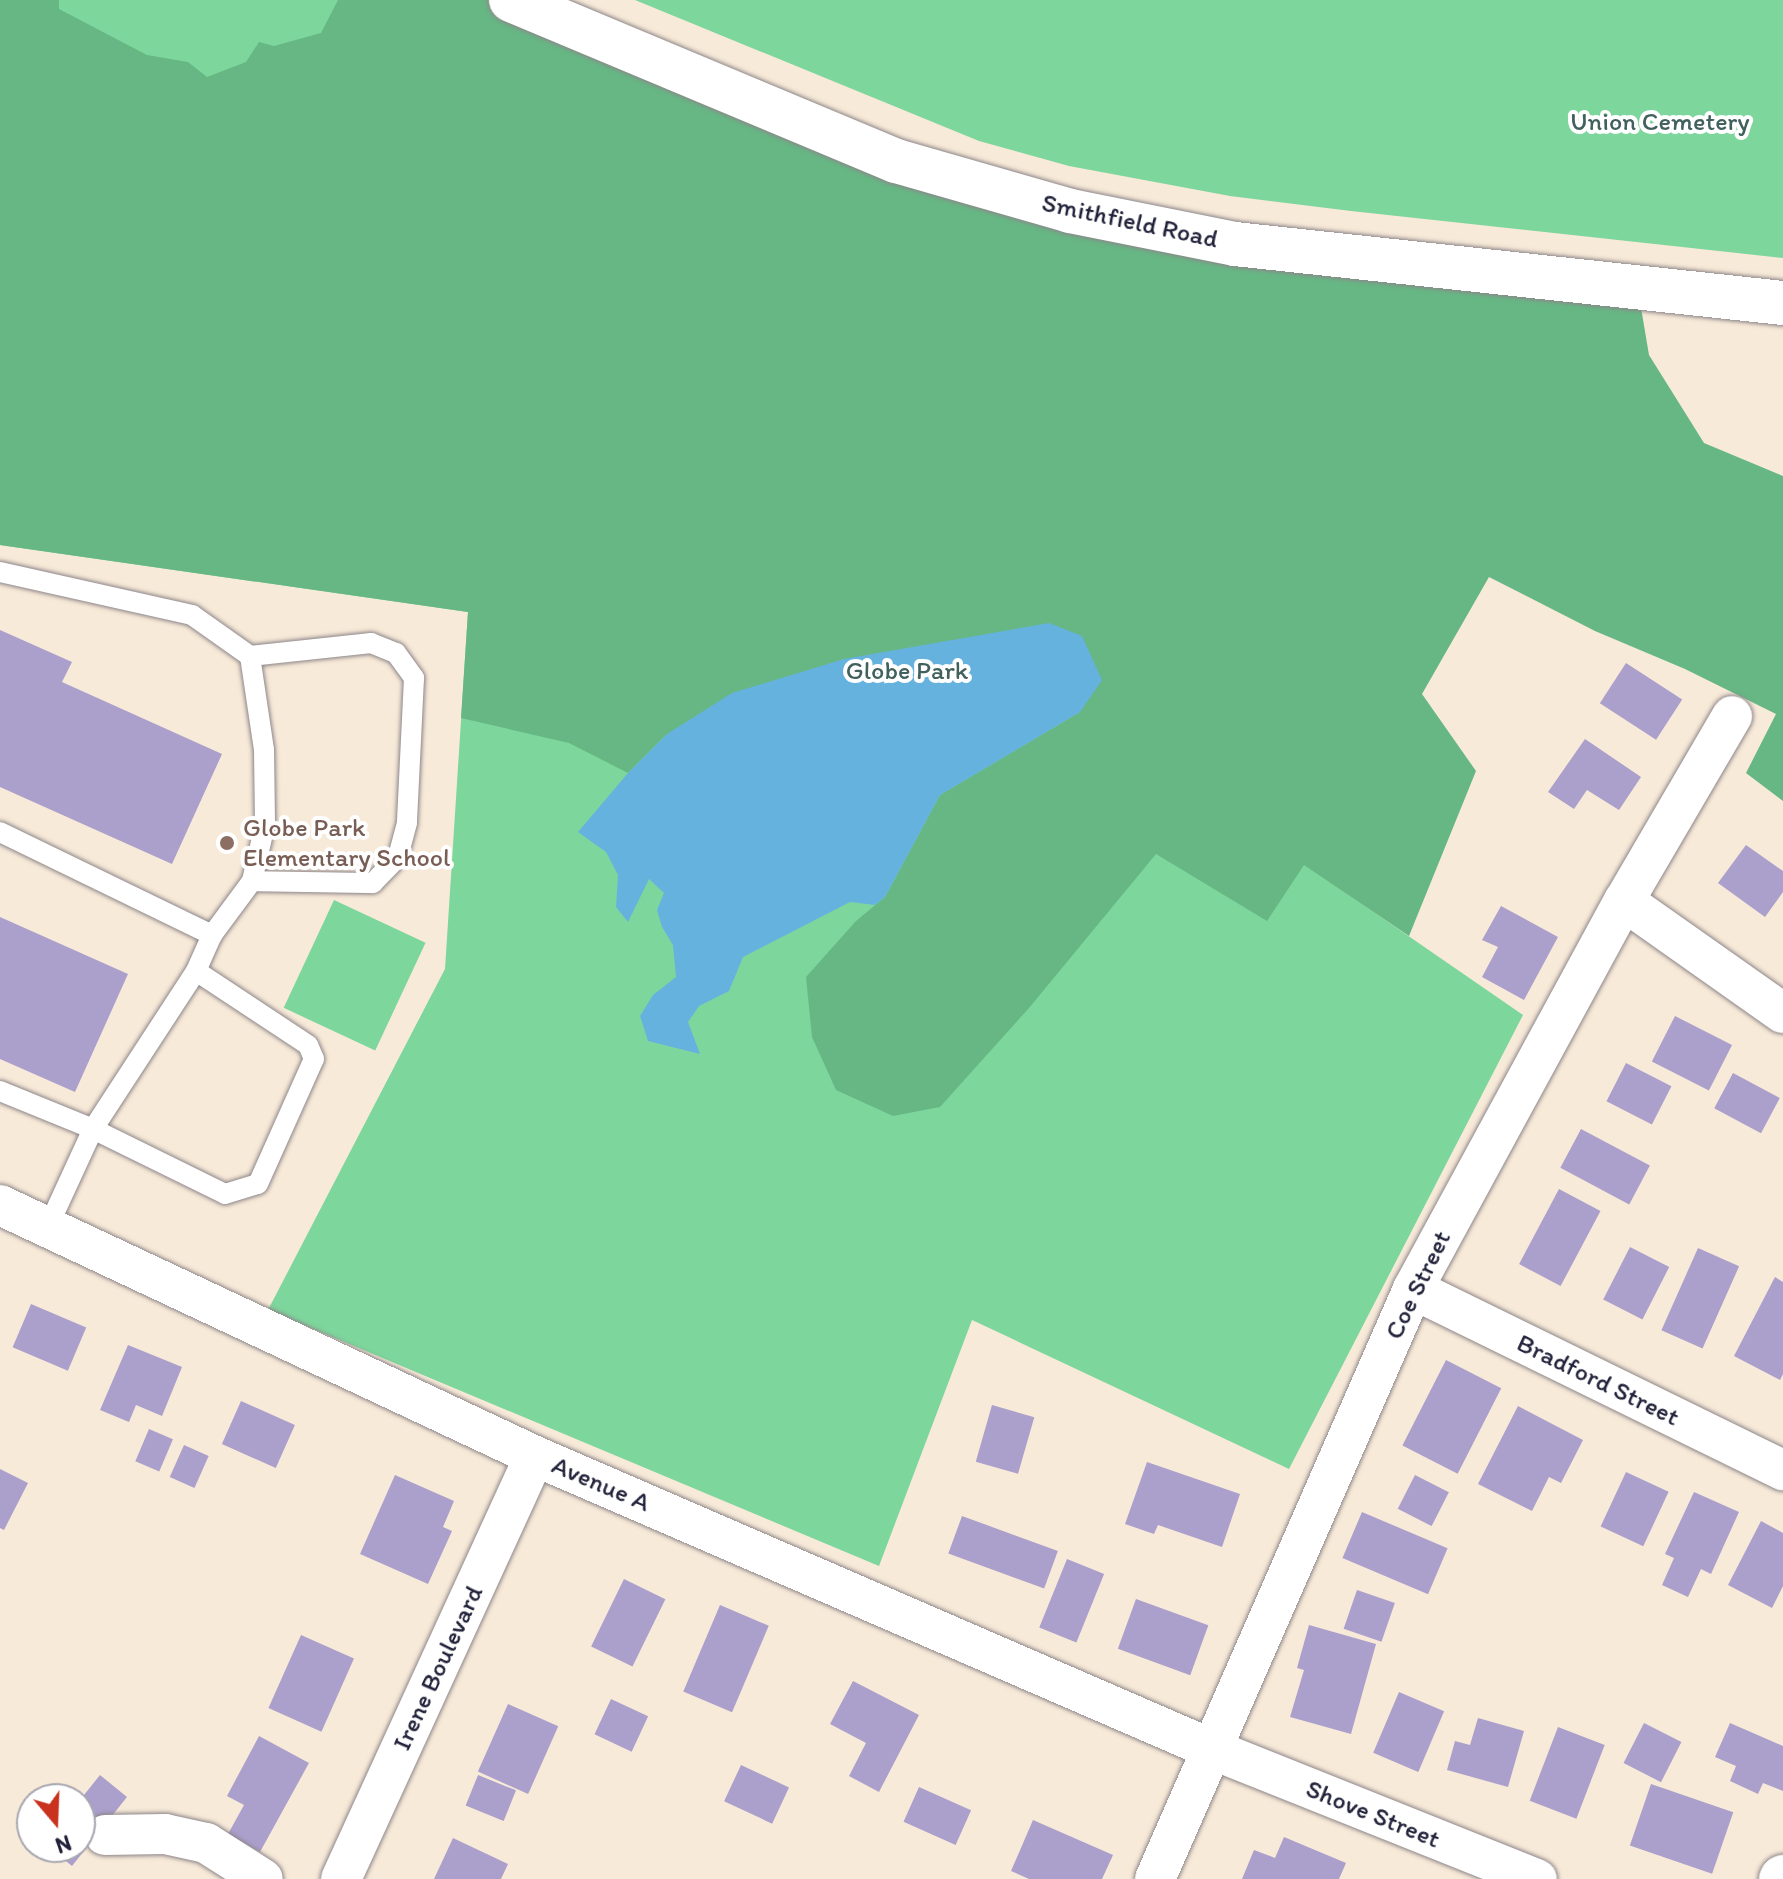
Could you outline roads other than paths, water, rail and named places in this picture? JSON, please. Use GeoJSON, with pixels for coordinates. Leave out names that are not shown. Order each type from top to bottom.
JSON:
{"type":"FeatureCollection","features":[{"type":"Feature","properties":{"kind":"main road","name":"Smithfield Road"},"geometry":{"type":"LineString","coordinates":[[511,0],[896,161],[1070,211],[1235,244],[1783,303]]}},
{"type":"Feature","properties":{"kind":"street","name":"Coe Street"},"geometry":{"type":"LineString","coordinates":[[1155,1879],[1209,1748],[1413,1289],[1624,901],[1732,716]]}},
{"type":"Feature","properties":{"kind":"street"},"geometry":{"type":"LineString","coordinates":[[1624,901],[1783,1013]]}},
{"type":"Feature","properties":{"kind":"street","name":"Avenue A"},"geometry":{"type":"LineString","coordinates":[[0,1205],[535,1456],[1209,1748]]}},
{"type":"Feature","properties":{"kind":"street","name":"Bradford Street"},"geometry":{"type":"LineString","coordinates":[[1413,1289],[1783,1470]]}},
{"type":"Feature","properties":{"kind":"street","name":"Irene Boulevard"},"geometry":{"type":"LineString","coordinates":[[341,1879],[535,1456]]}},
{"type":"Feature","properties":{"kind":"street","name":"Shove Street"},"geometry":{"type":"LineString","coordinates":[[1209,1748],[1537,1879]]}},
{"type":"Feature","properties":{"kind":"street"},"geometry":{"type":"LineString","coordinates":[[105,1835],[165,1834],[206,1843],[263,1879]]}},
{"type":"Feature","properties":{"kind":"lane"},"geometry":{"type":"LineString","coordinates":[[0,572],[192,615],[250,656],[371,643],[396,653],[414,678],[407,823],[398,857],[373,883],[252,881]]}},
{"type":"Feature","properties":{"kind":"lane"},"geometry":{"type":"LineString","coordinates":[[48,1227],[93,1129],[196,971],[212,935],[252,881],[265,825],[264,750],[250,656]]}},
{"type":"Feature","properties":{"kind":"lane"},"geometry":{"type":"LineString","coordinates":[[0,832],[212,935]]}},
{"type":"Feature","properties":{"kind":"lane"},"geometry":{"type":"LineString","coordinates":[[0,1091],[93,1129],[225,1194],[258,1184],[314,1059],[308,1045],[196,971]]}},
{"type":"Feature","properties":{"kind":"water"},"geometry":{"type":"Polygon","coordinates":[[[1049,623],[1082,636],[1102,680],[1080,712],[940,795],[885,897],[875,905],[850,902],[743,957],[729,991],[699,1006],[688,1022],[700,1054],[648,1041],[640,1016],[653,995],[676,977],[673,945],[662,927],[657,910],[664,893],[649,879],[628,922],[616,907],[618,875],[606,852],[578,832],[628,773],[667,734],[732,693],[844,659],[1049,623]]]}},
{"type":"Feature","properties":{"kind":"place","name":"Globe Park Elementary School"},"geometry":{"type":"Point","coordinates":[227,843]}},
{"type":"Feature","properties":{"kind":"park label","name":"Union Cemetery"},"geometry":{"type":"Point","coordinates":[1660,122]}},
{"type":"Feature","properties":{"kind":"park label","name":"Globe Park"},"geometry":{"type":"Point","coordinates":[907,671]}}]}
